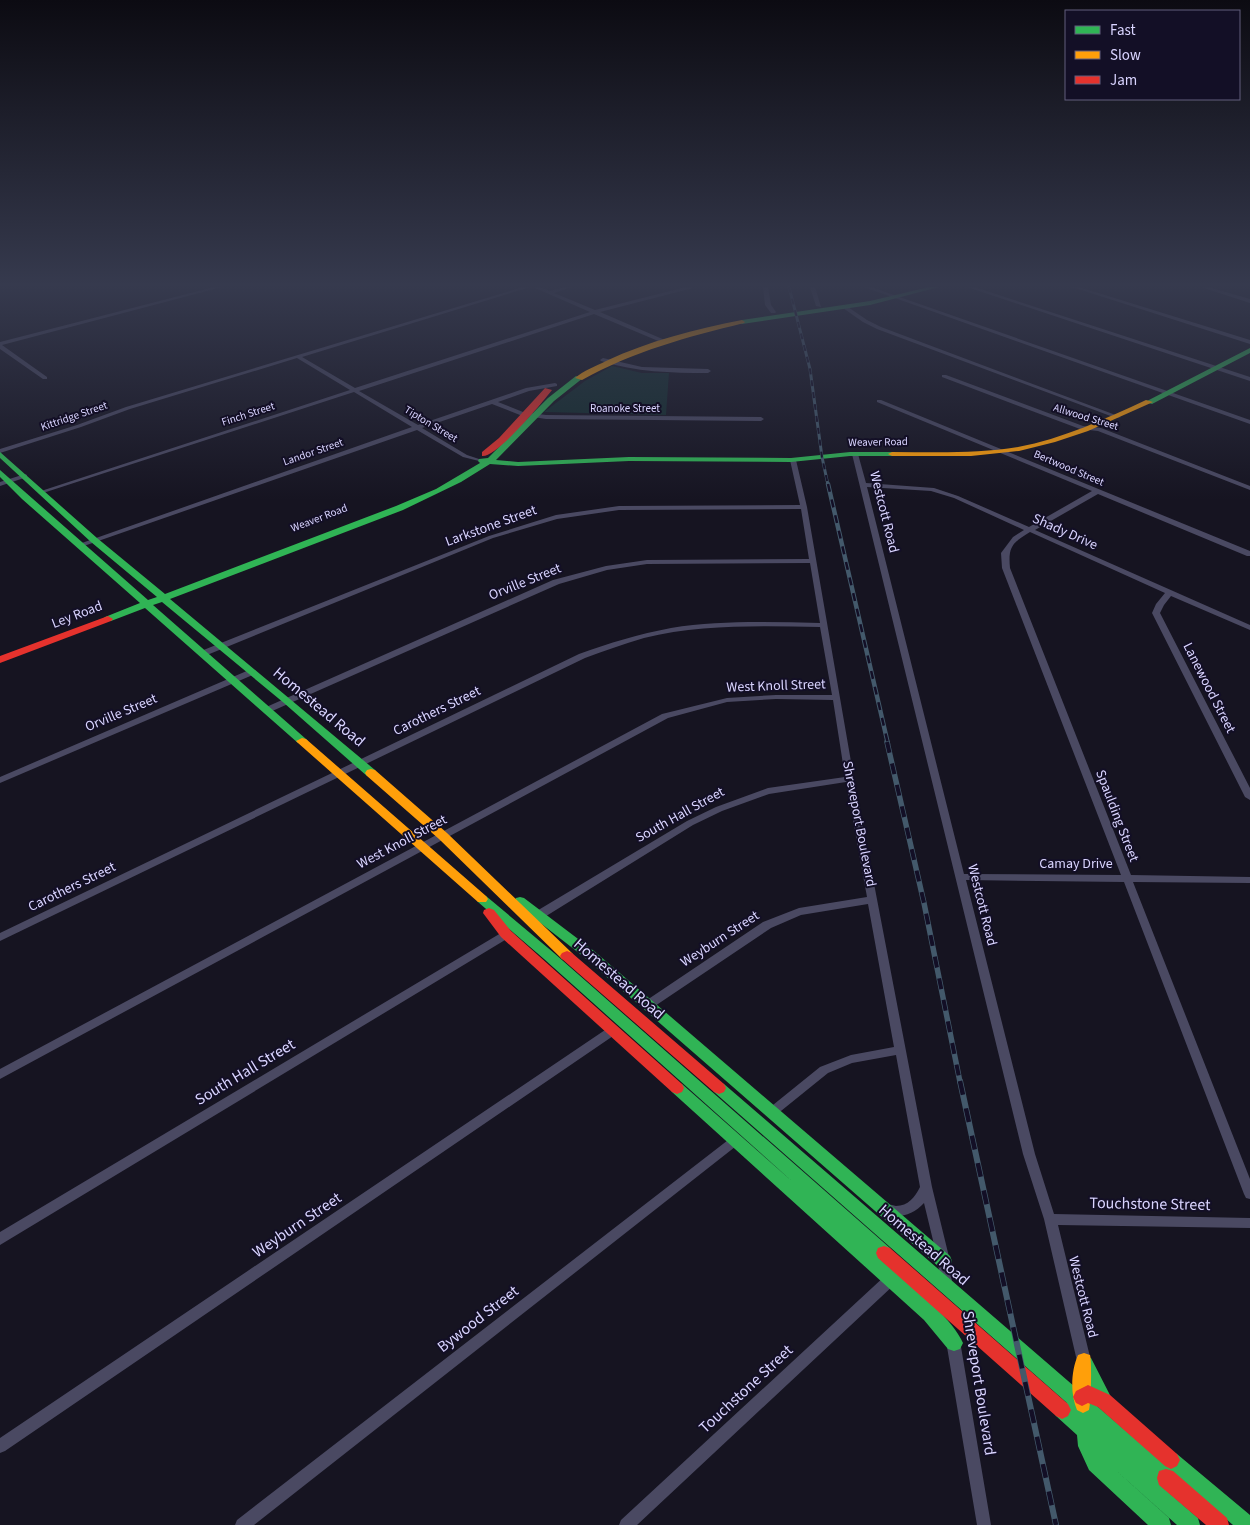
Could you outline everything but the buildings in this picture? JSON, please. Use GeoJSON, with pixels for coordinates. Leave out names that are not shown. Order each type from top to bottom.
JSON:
{"type":"FeatureCollection","features":[{"type":"Feature","properties":{"kind":"main road"},"geometry":{"type":"LineString","coordinates":[[482,461],[504,450],[542,395],[555,385],[615,358]]}},
{"type":"Feature","properties":{"kind":"main road","name":"Weaver Road"},"geometry":{"type":"LineString","coordinates":[[352,522],[482,461],[516,465],[585,460],[793,460],[855,454],[952,454],[1038,444],[1090,429],[1118,417],[1234,358]]}},
{"type":"Feature","properties":{"kind":"main road"},"geometry":{"type":"LineString","coordinates":[[528,415],[582,376],[607,361]]}},
{"type":"Feature","properties":{"kind":"main road","name":"Homestead Road"},"geometry":{"type":"LineString","coordinates":[[0,452],[94,540],[288,702],[443,836],[560,949],[1220,1525]]}},
{"type":"Feature","properties":{"kind":"main road","name":"Weaver Road"},"geometry":{"type":"LineString","coordinates":[[160,596],[441,490],[464,477],[482,461]]}},
{"type":"Feature","properties":{"kind":"main road"},"geometry":{"type":"LineString","coordinates":[[464,477],[491,469],[516,465]]}},
{"type":"Feature","properties":{"kind":"main road","name":"Homestead Road"},"geometry":{"type":"LineString","coordinates":[[0,472],[5,483],[25,497],[81,545],[466,886],[549,956],[1191,1525]]}},
{"type":"Feature","properties":{"kind":"main road","name":"Ley Road"},"geometry":{"type":"LineString","coordinates":[[0,651],[160,596]]}},
{"type":"Feature","properties":{"kind":"main road","name":"Ley Road"},"geometry":{"type":"LineString","coordinates":[[0,660],[144,601]]}},
{"type":"Feature","properties":{"kind":"main road"},"geometry":{"type":"LineString","coordinates":[[485,877],[539,915],[648,1005],[944,1261]]}},
{"type":"Feature","properties":{"kind":"main road"},"geometry":{"type":"LineString","coordinates":[[466,886],[506,934],[930,1314],[954,1343]]}},
{"type":"Feature","properties":{"kind":"main road"},"geometry":{"type":"LineString","coordinates":[[930,1314],[936,1316],[950,1313]]}},
{"type":"Feature","properties":{"kind":"main road"},"geometry":{"type":"LineString","coordinates":[[1084,1361],[1082,1397],[1087,1446],[1090,1456],[1103,1472],[1162,1525]]}},
{"type":"Feature","properties":{"kind":"main road"},"geometry":{"type":"LineString","coordinates":[[1084,1361],[1091,1380],[1104,1401]]}},
{"type":"Feature","properties":{"kind":"main road"},"geometry":{"type":"LineString","coordinates":[[1082,1397],[1088,1394],[1104,1401],[1247,1525]]}},
{"type":"Feature","properties":{"kind":"street"},"geometry":{"type":"LineString","coordinates":[[17,358],[45,378]]}},
{"type":"Feature","properties":{"kind":"street","name":"Kittridge Street"},"geometry":{"type":"LineString","coordinates":[[0,452],[128,408],[290,358]]}},
{"type":"Feature","properties":{"kind":"street","name":"Tipton Street"},"geometry":{"type":"LineString","coordinates":[[301,358],[417,427],[482,461]]}},
{"type":"Feature","properties":{"kind":"street","name":"Finch Street"},"geometry":{"type":"LineString","coordinates":[[41,492],[453,358]]}},
{"type":"Feature","properties":{"kind":"street"},"geometry":{"type":"LineString","coordinates":[[960,358],[1118,417]]}},
{"type":"Feature","properties":{"kind":"street"},"geometry":{"type":"LineString","coordinates":[[1068,358],[1250,422]]}},
{"type":"Feature","properties":{"kind":"street"},"geometry":{"type":"LineString","coordinates":[[1185,358],[1250,379]]}},
{"type":"Feature","properties":{"kind":"street"},"geometry":{"type":"LineString","coordinates":[[607,361],[647,370],[708,371]]}},
{"type":"Feature","properties":{"kind":"street","name":"Allwood Street"},"geometry":{"type":"LineString","coordinates":[[944,376],[1082,428],[1099,430],[1250,488]]}},
{"type":"Feature","properties":{"kind":"street","name":"Landor Street"},"geometry":{"type":"LineString","coordinates":[[81,545],[525,390],[555,385]]}},
{"type":"Feature","properties":{"kind":"street"},"geometry":{"type":"LineString","coordinates":[[525,390],[538,390],[542,395]]}},
{"type":"Feature","properties":{"kind":"street","name":"Bertwood Street"},"geometry":{"type":"LineString","coordinates":[[879,401],[1250,554]]}},
{"type":"Feature","properties":{"kind":"street","name":"Roanoke Street"},"geometry":{"type":"LineString","coordinates":[[491,402],[528,415],[761,419]]}},
{"type":"Feature","properties":{"kind":"street","name":"Westcott Road"},"geometry":{"type":"LineString","coordinates":[[855,454],[1029,1154],[1050,1219],[1084,1361]]}},
{"type":"Feature","properties":{"kind":"street","name":"Shreveport Boulevard"},"geometry":{"type":"LineString","coordinates":[[793,460],[804,507],[850,779],[900,1050],[926,1187],[944,1261],[954,1343],[984,1525]]}},
{"type":"Feature","properties":{"kind":"street"},"geometry":{"type":"LineString","coordinates":[[5,483],[26,476]]}},
{"type":"Feature","properties":{"kind":"street","name":"Shady Drive"},"geometry":{"type":"LineString","coordinates":[[863,485],[932,489],[956,497],[1250,628]]}},
{"type":"Feature","properties":{"kind":"street","name":"Spaulding Street"},"geometry":{"type":"LineString","coordinates":[[1098,491],[1015,538],[1005,552],[1006,568],[1250,1194]]}},
{"type":"Feature","properties":{"kind":"street","name":"Larkstone Street"},"geometry":{"type":"LineString","coordinates":[[204,654],[491,537],[556,517],[619,508],[650,506],[804,507]]}},
{"type":"Feature","properties":{"kind":"street","name":"Orville Street"},"geometry":{"type":"LineString","coordinates":[[267,710],[556,582],[606,568],[647,562],[812,561]]}},
{"type":"Feature","properties":{"kind":"street","name":"Lanewood Street"},"geometry":{"type":"LineString","coordinates":[[1170,592],[1160,604],[1156,614],[1250,797]]}},
{"type":"Feature","properties":{"kind":"street","name":"Carothers Street"},"geometry":{"type":"LineString","coordinates":[[0,937],[582,656],[642,635],[690,626],[749,624],[825,625]]}},
{"type":"Feature","properties":{"kind":"street","name":"Orville Street"},"geometry":{"type":"LineString","coordinates":[[0,780],[252,672]]}},
{"type":"Feature","properties":{"kind":"street","name":"West Knoll Street"},"geometry":{"type":"LineString","coordinates":[[0,1074],[665,716],[728,700],[776,697],[836,698]]}},
{"type":"Feature","properties":{"kind":"street","name":"South Hall Street"},"geometry":{"type":"LineString","coordinates":[[539,915],[690,823],[719,809],[768,791],[850,779]]}},
{"type":"Feature","properties":{"kind":"street","name":"Camay Drive"},"geometry":{"type":"LineString","coordinates":[[961,877],[1250,880]]}},
{"type":"Feature","properties":{"kind":"street","name":"Weyburn Street"},"geometry":{"type":"LineString","coordinates":[[648,1005],[767,924],[800,912],[873,900]]}},
{"type":"Feature","properties":{"kind":"street","name":"South Hall Street"},"geometry":{"type":"LineString","coordinates":[[0,1239],[506,934]]}},
{"type":"Feature","properties":{"kind":"street","name":"Weyburn Street"},"geometry":{"type":"LineString","coordinates":[[0,1446],[612,1031]]}},
{"type":"Feature","properties":{"kind":"street"},"geometry":{"type":"LineString","coordinates":[[772,1112],[824,1070],[851,1059],[900,1050]]}},
{"type":"Feature","properties":{"kind":"street","name":"Bywood Street"},"geometry":{"type":"LineString","coordinates":[[242,1525],[736,1140]]}},
{"type":"Feature","properties":{"kind":"street"},"geometry":{"type":"LineString","coordinates":[[885,1209],[901,1211],[916,1205],[926,1187]]}},
{"type":"Feature","properties":{"kind":"street","name":"Touchstone Street"},"geometry":{"type":"LineString","coordinates":[[1050,1219],[1250,1223]]}},
{"type":"Feature","properties":{"kind":"street","name":"Touchstone Street"},"geometry":{"type":"LineString","coordinates":[[626,1525],[891,1280]]}},
{"type":"Feature","properties":{"kind":"green space"},"geometry":{"type":"Polygon","coordinates":[[[612,366],[642,373],[669,373],[666,415],[544,412],[585,381],[612,366]]]}},
{"type":"Feature","properties":{"kind":"railway"},"geometry":{"type":"LineString","coordinates":[[807,358],[828,485]]}},
{"type":"Feature","properties":{"kind":"railway"},"geometry":{"type":"LineString","coordinates":[[828,484],[888,744]]}},
{"type":"Feature","properties":{"kind":"railway"},"geometry":{"type":"LineString","coordinates":[[887,742],[924,903],[960,1082]]}},
{"type":"Feature","properties":{"kind":"railway"},"geometry":{"type":"LineString","coordinates":[[960,1081],[1056,1525]]}},
{"type":"Feature","properties":{"kind":"traffic: fast"},"geometry":{"type":"LineString","coordinates":[[1149,402],[1234,358]]}},
{"type":"Feature","properties":{"kind":"traffic: fast"},"geometry":{"type":"LineString","coordinates":[[108,619],[380,516],[458,481],[503,449],[551,399],[579,378]]}},
{"type":"Feature","properties":{"kind":"traffic: fast"},"geometry":{"type":"LineString","coordinates":[[0,454],[94,540],[288,701],[371,773]]}},
{"type":"Feature","properties":{"kind":"traffic: fast"},"geometry":{"type":"LineString","coordinates":[[482,461],[518,464],[629,459],[791,460],[850,454],[892,454]]}},
{"type":"Feature","properties":{"kind":"traffic: fast"},"geometry":{"type":"LineString","coordinates":[[0,472],[25,497],[302,741]]}},
{"type":"Feature","properties":{"kind":"traffic: fast"},"geometry":{"type":"LineString","coordinates":[[482,899],[549,956],[884,1253]]}},
{"type":"Feature","properties":{"kind":"traffic: fast"},"geometry":{"type":"LineString","coordinates":[[520,901],[589,954],[944,1261]]}},
{"type":"Feature","properties":{"kind":"traffic: fast"},"geometry":{"type":"LineString","coordinates":[[677,1088],[930,1314],[954,1343]]}},
{"type":"Feature","properties":{"kind":"traffic: fast"},"geometry":{"type":"LineString","coordinates":[[719,1088],[1166,1478]]}},
{"type":"Feature","properties":{"kind":"traffic: fast"},"geometry":{"type":"LineString","coordinates":[[1085,1364],[1103,1399]]}},
{"type":"Feature","properties":{"kind":"traffic: fast"},"geometry":{"type":"LineString","coordinates":[[1062,1410],[1191,1525]]}},
{"type":"Feature","properties":{"kind":"traffic: fast"},"geometry":{"type":"LineString","coordinates":[[1085,1428],[1087,1446],[1095,1464],[1162,1525]]}},
{"type":"Feature","properties":{"kind":"traffic: fast"},"geometry":{"type":"LineString","coordinates":[[1171,1460],[1247,1525]]}},
{"type":"Feature","properties":{"kind":"traffic: slow"},"geometry":{"type":"LineString","coordinates":[[579,378],[617,358]]}},
{"type":"Feature","properties":{"kind":"traffic: slow"},"geometry":{"type":"LineString","coordinates":[[892,454],[971,454],[1019,449],[1085,430],[1149,402]]}},
{"type":"Feature","properties":{"kind":"traffic: slow"},"geometry":{"type":"LineString","coordinates":[[302,741],[482,899]]}},
{"type":"Feature","properties":{"kind":"traffic: slow"},"geometry":{"type":"LineString","coordinates":[[371,773],[443,836],[567,956]]}},
{"type":"Feature","properties":{"kind":"traffic: slow"},"geometry":{"type":"LineString","coordinates":[[1083,1404],[1081,1385],[1084,1361]]}},
{"type":"Feature","properties":{"kind":"traffic: jam"},"geometry":{"type":"LineString","coordinates":[[485,454],[502,440],[548,390]]}},
{"type":"Feature","properties":{"kind":"traffic: jam"},"geometry":{"type":"LineString","coordinates":[[0,660],[108,619]]}},
{"type":"Feature","properties":{"kind":"traffic: jam"},"geometry":{"type":"LineString","coordinates":[[489,913],[506,934],[677,1088]]}},
{"type":"Feature","properties":{"kind":"traffic: jam"},"geometry":{"type":"LineString","coordinates":[[567,956],[719,1088]]}},
{"type":"Feature","properties":{"kind":"traffic: jam"},"geometry":{"type":"LineString","coordinates":[[884,1253],[1062,1410]]}},
{"type":"Feature","properties":{"kind":"traffic: jam"},"geometry":{"type":"LineString","coordinates":[[1082,1397],[1088,1394],[1104,1401],[1171,1460]]}},
{"type":"Feature","properties":{"kind":"traffic: jam"},"geometry":{"type":"LineString","coordinates":[[1166,1478],[1220,1525]]}}]}
